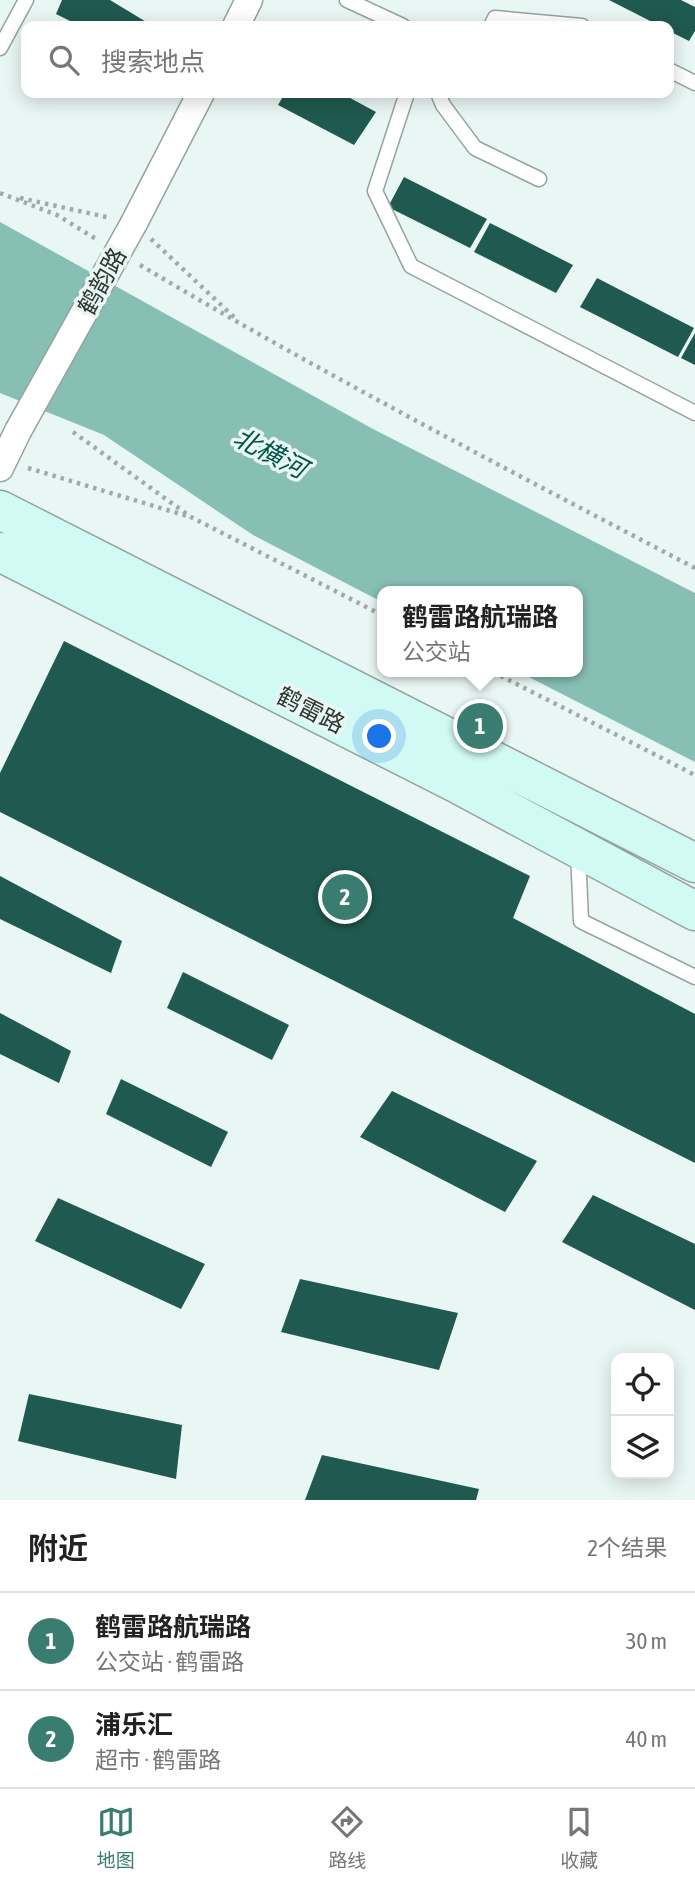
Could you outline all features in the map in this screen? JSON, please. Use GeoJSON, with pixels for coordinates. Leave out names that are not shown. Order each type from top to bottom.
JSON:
{"type":"FeatureCollection","features":[{"type":"Feature","properties":{"kind":"street"},"geometry":{"type":"LineString","coordinates":[[238,21],[249,0]]}},
{"type":"Feature","properties":{"kind":"street","name":"鹤韵路"},"geometry":{"type":"LineString","coordinates":[[2,464],[134,223],[198,98]]}},
{"type":"Feature","properties":{"kind":"street"},"geometry":{"type":"LineString","coordinates":[[0,510],[695,863]]}},
{"type":"Feature","properties":{"kind":"street","name":"鹤雷路"},"geometry":{"type":"LineString","coordinates":[[0,552],[456,783],[695,911]]}},
{"type":"Feature","properties":{"kind":"lane"},"geometry":{"type":"LineString","coordinates":[[0,48],[26,0]]}},
{"type":"Feature","properties":{"kind":"lane"},"geometry":{"type":"LineString","coordinates":[[347,0],[393,21]]}},
{"type":"Feature","properties":{"kind":"lane"},"geometry":{"type":"LineString","coordinates":[[494,21],[495,18],[528,21]]}},
{"type":"Feature","properties":{"kind":"lane"},"geometry":{"type":"LineString","coordinates":[[674,72],[695,83]]}},
{"type":"Feature","properties":{"kind":"lane"},"geometry":{"type":"LineString","coordinates":[[405,98],[375,191],[411,267],[695,413]]}},
{"type":"Feature","properties":{"kind":"lane"},"geometry":{"type":"LineString","coordinates":[[440,98],[475,148],[539,179]]}},
{"type":"Feature","properties":{"kind":"lane"},"geometry":{"type":"LineString","coordinates":[[578,850],[581,921],[695,977]]}},
{"type":"Feature","properties":{"kind":"path"},"geometry":{"type":"LineString","coordinates":[[2,194],[134,223],[242,324]]}},
{"type":"Feature","properties":{"kind":"path"},"geometry":{"type":"LineString","coordinates":[[2,194],[57,215],[103,243]]}},
{"type":"Feature","properties":{"kind":"path"},"geometry":{"type":"LineString","coordinates":[[138,263],[404,415],[695,568]]}},
{"type":"Feature","properties":{"kind":"path"},"geometry":{"type":"LineString","coordinates":[[73,432],[191,517],[377,612]]}},
{"type":"Feature","properties":{"kind":"path"},"geometry":{"type":"LineString","coordinates":[[2,464],[191,517]]}},
{"type":"Feature","properties":{"kind":"path"},"geometry":{"type":"LineString","coordinates":[[503,677],[695,775]]}},
{"type":"Feature","properties":{"kind":"water","name":"北横河"},"geometry":{"type":"Polygon","coordinates":[[[0,222],[373,429],[695,593],[695,762],[529,677],[583,677],[583,586],[377,586],[377,599],[253,535],[104,435],[0,393],[0,222]]]}},
{"type":"Feature","properties":{"kind":"building"},"geometry":{"type":"Polygon","coordinates":[[[62,0],[110,0],[145,21],[70,21],[56,14],[62,0]]]}},
{"type":"Feature","properties":{"kind":"building"},"geometry":{"type":"Polygon","coordinates":[[[609,0],[681,0],[695,7],[695,31],[689,41],[674,34],[674,21],[650,21],[609,0]]]}},
{"type":"Feature","properties":{"kind":"building"},"geometry":{"type":"Polygon","coordinates":[[[282,98],[350,98],[376,112],[354,145],[278,105],[282,98]]]}},
{"type":"Feature","properties":{"kind":"building"},"geometry":{"type":"Polygon","coordinates":[[[404,177],[487,219],[470,248],[388,207],[404,177]]]}},
{"type":"Feature","properties":{"kind":"building"},"geometry":{"type":"Polygon","coordinates":[[[490,223],[573,265],[556,293],[474,252],[490,223]]]}},
{"type":"Feature","properties":{"kind":"building"},"geometry":{"type":"Polygon","coordinates":[[[597,278],[694,328],[678,357],[580,307],[597,278]]]}},
{"type":"Feature","properties":{"kind":"building"},"geometry":{"type":"Polygon","coordinates":[[[695,333],[695,365],[681,358],[695,333]]]}},
{"type":"Feature","properties":{"kind":"building"},"geometry":{"type":"Polygon","coordinates":[[[64,641],[530,876],[513,918],[695,1014],[695,1163],[0,812],[0,773],[64,641]]]}},
{"type":"Feature","properties":{"kind":"building"},"geometry":{"type":"Polygon","coordinates":[[[0,876],[122,941],[111,973],[0,919],[0,876]]]}},
{"type":"Feature","properties":{"kind":"building"},"geometry":{"type":"Polygon","coordinates":[[[183,972],[289,1025],[272,1060],[167,1008],[183,972]]]}},
{"type":"Feature","properties":{"kind":"building"},"geometry":{"type":"Polygon","coordinates":[[[0,1013],[71,1051],[59,1083],[0,1054],[0,1013]]]}},
{"type":"Feature","properties":{"kind":"building"},"geometry":{"type":"Polygon","coordinates":[[[121,1079],[228,1132],[211,1167],[106,1114],[121,1079]]]}},
{"type":"Feature","properties":{"kind":"building"},"geometry":{"type":"Polygon","coordinates":[[[392,1091],[537,1161],[505,1212],[360,1137],[392,1091]]]}},
{"type":"Feature","properties":{"kind":"building"},"geometry":{"type":"Polygon","coordinates":[[[593,1195],[695,1244],[695,1310],[562,1242],[593,1195]]]}},
{"type":"Feature","properties":{"kind":"building"},"geometry":{"type":"Polygon","coordinates":[[[58,1198],[205,1264],[181,1309],[35,1241],[58,1198]]]}},
{"type":"Feature","properties":{"kind":"building"},"geometry":{"type":"Polygon","coordinates":[[[300,1279],[458,1313],[439,1370],[281,1332],[300,1279]]]}},
{"type":"Feature","properties":{"kind":"building"},"geometry":{"type":"Polygon","coordinates":[[[29,1394],[182,1425],[176,1479],[18,1441],[29,1394]]]}},
{"type":"Feature","properties":{"kind":"building"},"geometry":{"type":"Polygon","coordinates":[[[322,1455],[479,1489],[476,1500],[305,1500],[322,1455]]]}},
{"type":"Feature","properties":{"kind":"place","name":"鹤雷路航瑞路"},"geometry":{"type":"Point","coordinates":[480,726]}},
{"type":"Feature","properties":{"kind":"place","name":"浦乐汇"},"geometry":{"type":"Point","coordinates":[345,897]}}]}
